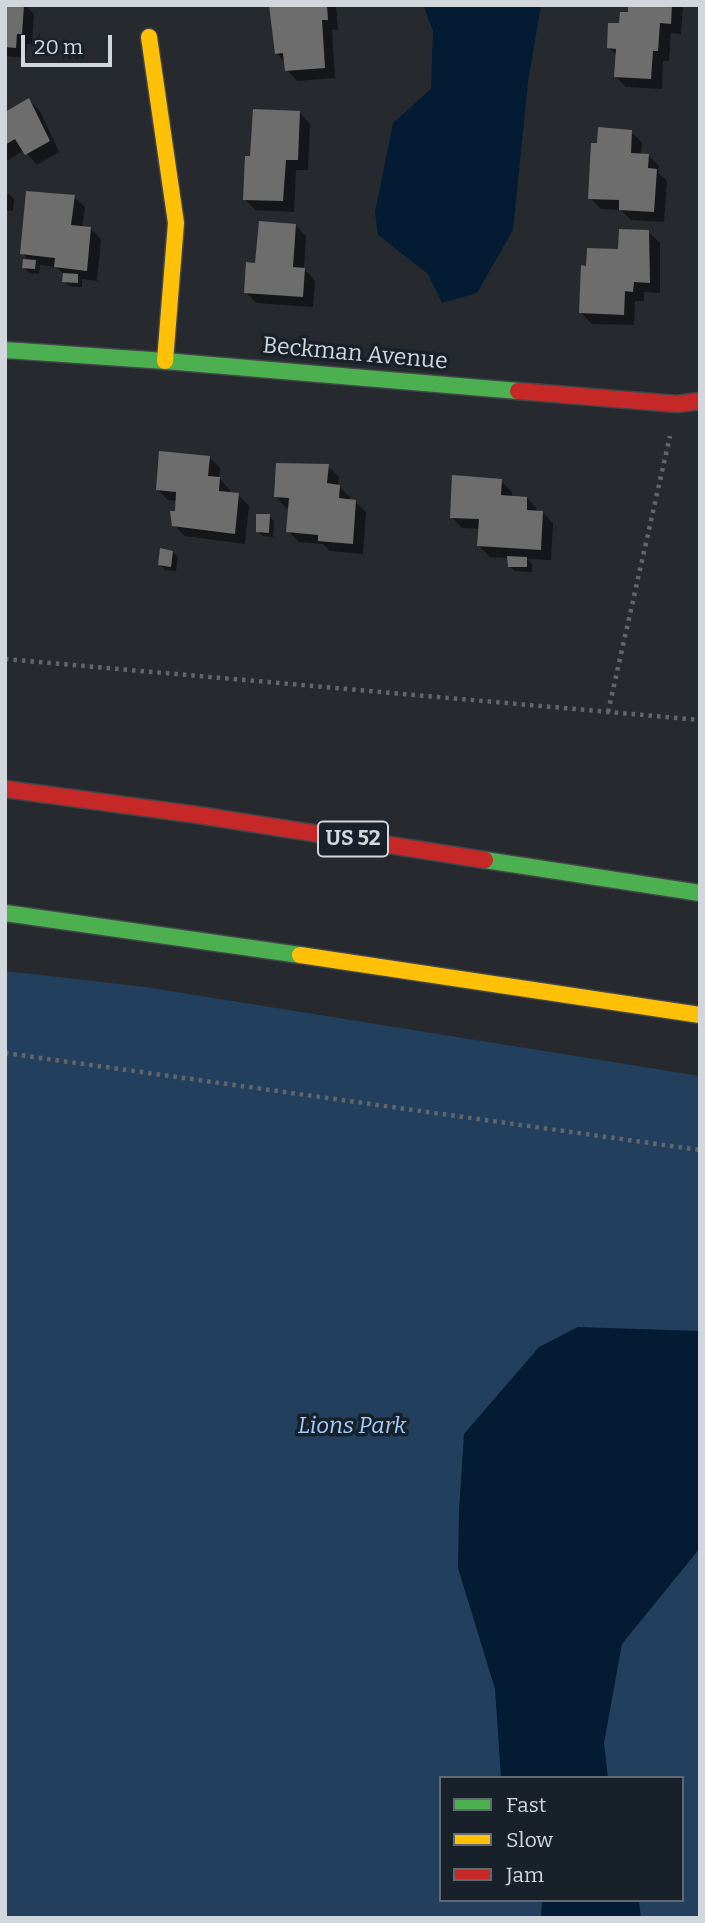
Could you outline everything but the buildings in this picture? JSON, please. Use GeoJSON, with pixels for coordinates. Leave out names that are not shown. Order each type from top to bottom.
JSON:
{"type":"FeatureCollection","features":[{"type":"Feature","properties":{"kind":"main road"},"geometry":{"type":"LineString","coordinates":[[149,37],[176,223],[165,360]]}},
{"type":"Feature","properties":{"kind":"main road","name":"Beckman Avenue"},"geometry":{"type":"LineString","coordinates":[[5,349],[677,404],[700,401]]}},
{"type":"Feature","properties":{"kind":"main road","name":"US 52"},"geometry":{"type":"LineString","coordinates":[[5,789],[198,815],[700,893]]}},
{"type":"Feature","properties":{"kind":"main road"},"geometry":{"type":"LineString","coordinates":[[5,912],[700,1015]]}},
{"type":"Feature","properties":{"kind":"path"},"geometry":{"type":"LineString","coordinates":[[608,712],[677,404]]}},
{"type":"Feature","properties":{"kind":"path"},"geometry":{"type":"LineString","coordinates":[[5,659],[700,720]]}},
{"type":"Feature","properties":{"kind":"path"},"geometry":{"type":"LineString","coordinates":[[5,1053],[700,1150]]}},
{"type":"Feature","properties":{"kind":"green space","name":"Lions Park"},"geometry":{"type":"Polygon","coordinates":[[[5,971],[145,987],[700,1076],[700,1918],[5,1918],[5,971]]]}},
{"type":"Feature","properties":{"kind":"shaded area"},"geometry":{"type":"Polygon","coordinates":[[[423,5],[541,5],[528,82],[513,230],[477,293],[442,303],[428,274],[378,235],[375,212],[393,123],[431,89],[433,31],[423,5]]]}},
{"type":"Feature","properties":{"kind":"shaded area"},"geometry":{"type":"Polygon","coordinates":[[[578,1327],[700,1331],[700,1548],[622,1644],[604,1743],[608,1776],[501,1776],[495,1689],[458,1568],[464,1434],[539,1347],[578,1327]]]}},
{"type":"Feature","properties":{"kind":"shaded area"},"geometry":{"type":"Polygon","coordinates":[[[542,1902],[639,1902],[641,1918],[541,1918],[542,1902]]]}},
{"type":"Feature","properties":{"kind":"traffic: fast"},"geometry":{"type":"LineString","coordinates":[[5,350],[518,391]]}},
{"type":"Feature","properties":{"kind":"traffic: fast"},"geometry":{"type":"LineString","coordinates":[[485,860],[700,893]]}},
{"type":"Feature","properties":{"kind":"traffic: fast"},"geometry":{"type":"LineString","coordinates":[[5,913],[300,955]]}},
{"type":"Feature","properties":{"kind":"traffic: slow"},"geometry":{"type":"LineString","coordinates":[[149,37],[176,223],[165,361]]}},
{"type":"Feature","properties":{"kind":"traffic: slow"},"geometry":{"type":"LineString","coordinates":[[300,955],[700,1015]]}},
{"type":"Feature","properties":{"kind":"traffic: jam"},"geometry":{"type":"LineString","coordinates":[[518,391],[677,404],[700,401]]}},
{"type":"Feature","properties":{"kind":"traffic: jam"},"geometry":{"type":"LineString","coordinates":[[5,789],[198,815],[485,860]]}}]}
